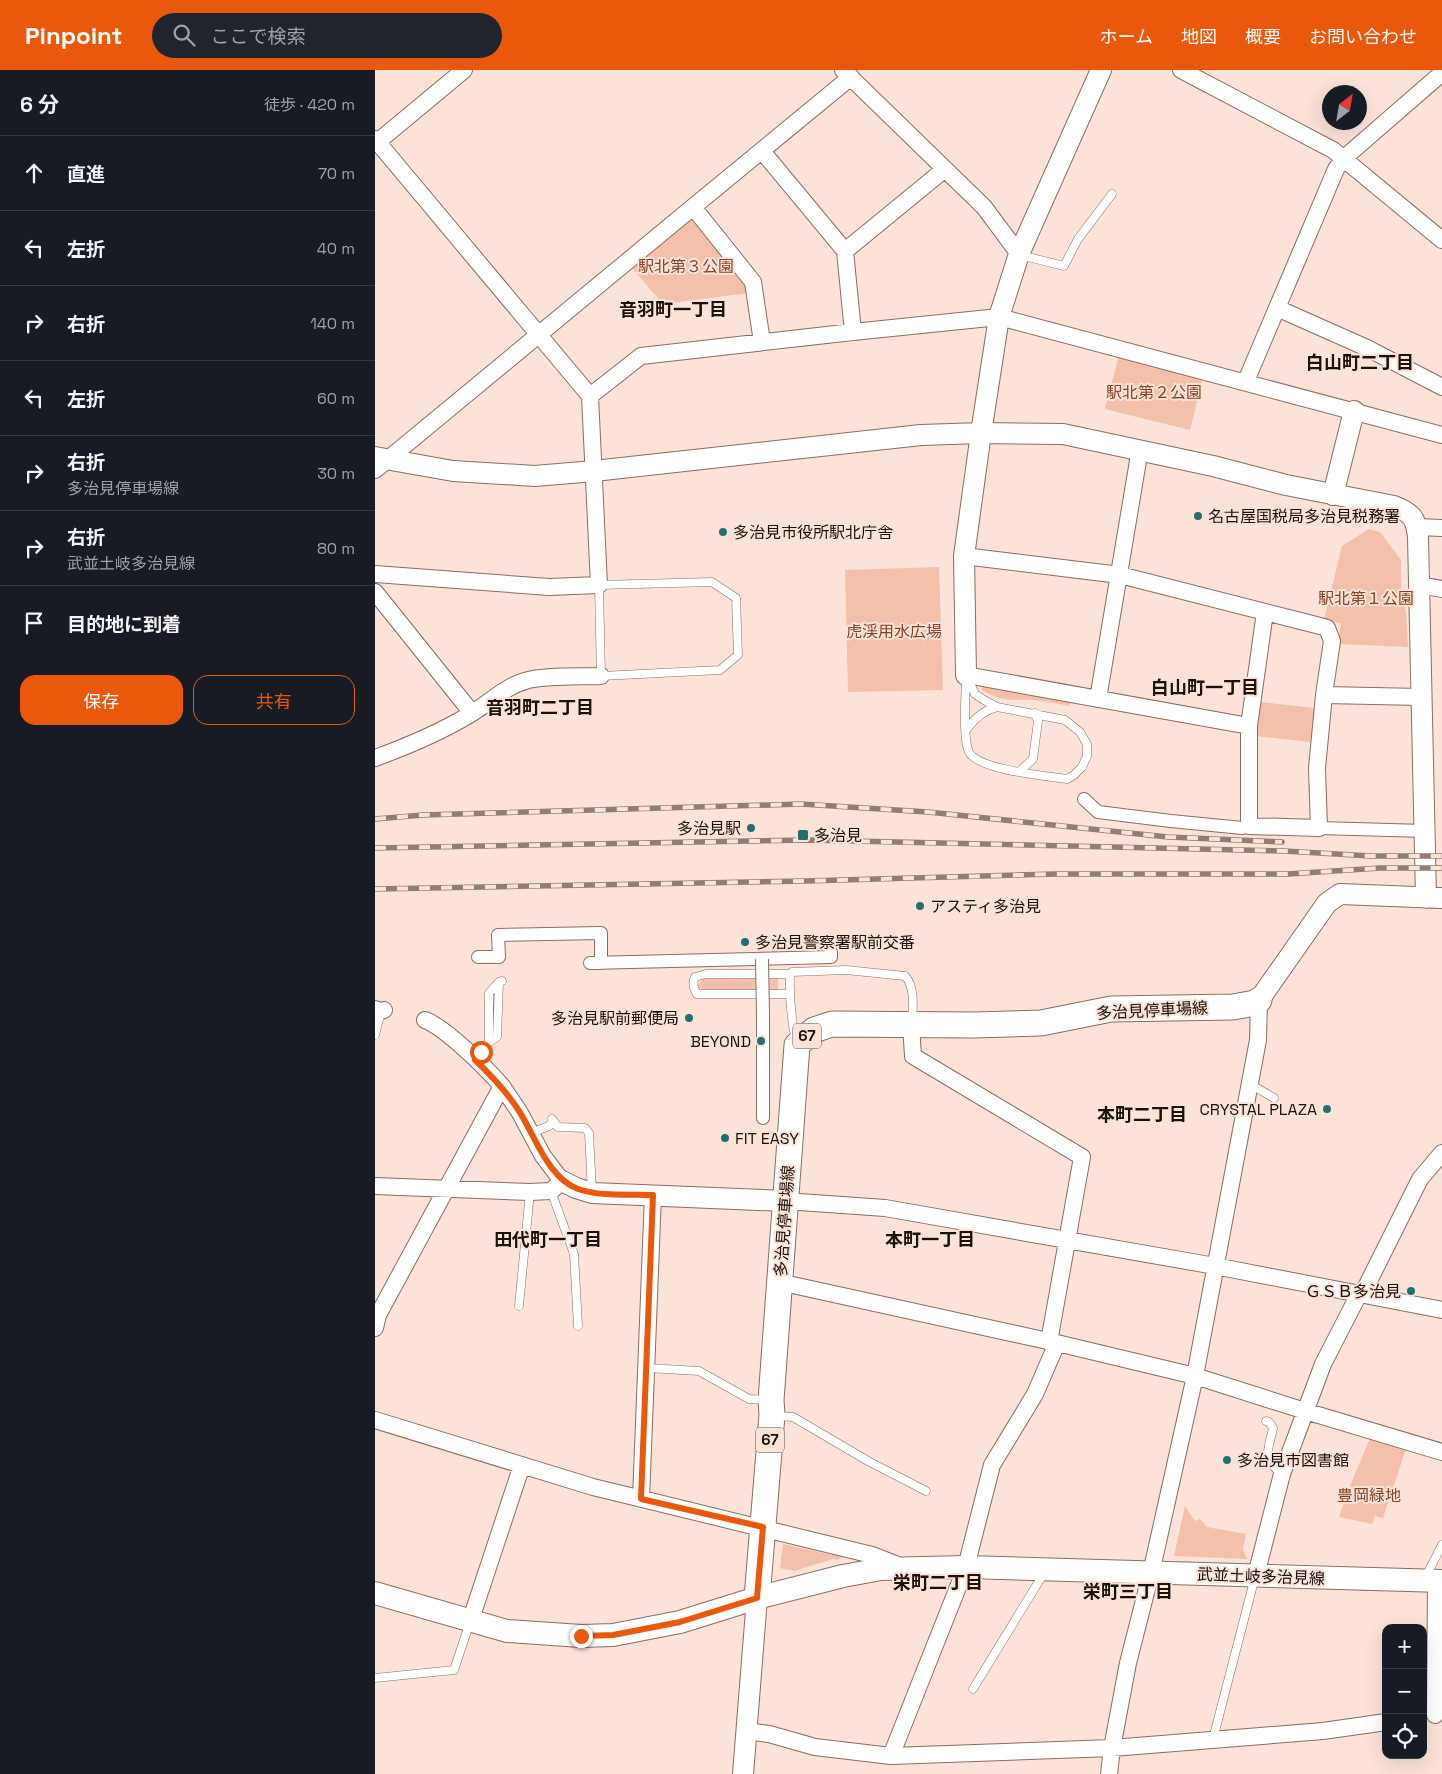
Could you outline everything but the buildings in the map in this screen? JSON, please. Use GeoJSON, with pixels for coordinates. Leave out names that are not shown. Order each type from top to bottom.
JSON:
{"type":"FeatureCollection","features":[{"type":"Feature","properties":{"kind":"main road","name":"多治見停車場線"},"geometry":{"type":"LineString","coordinates":[[757,1598],[797,1045],[814,1030],[832,1024],[1041,1023],[1111,1009],[1233,1006],[1255,1003],[1259,1000]]}},
{"type":"Feature","properties":{"kind":"main road","name":"武並土岐多治見線"},"geometry":{"type":"LineString","coordinates":[[375,1593],[470,1622],[507,1631],[543,1635],[613,1635],[680,1622],[757,1598],[843,1576],[881,1569],[966,1567],[1434,1581]]}},
{"type":"Feature","properties":{"kind":"street"},"geometry":{"type":"LineString","coordinates":[[375,574],[549,588],[599,585],[590,396],[376,142],[464,70]]}},
{"type":"Feature","properties":{"kind":"street"},"geometry":{"type":"LineString","coordinates":[[1101,70],[1019,254],[999,317],[964,556],[966,675],[1249,726]]}},
{"type":"Feature","properties":{"kind":"street"},"geometry":{"type":"LineString","coordinates":[[1181,70],[1333,150],[1442,240]]}},
{"type":"Feature","properties":{"kind":"street"},"geometry":{"type":"LineString","coordinates":[[379,462],[762,151],[847,73],[984,207],[1019,254]]}},
{"type":"Feature","properties":{"kind":"street"},"geometry":{"type":"LineString","coordinates":[[1246,381],[1343,159],[1442,73]]}},
{"type":"Feature","properties":{"kind":"street"},"geometry":{"type":"LineString","coordinates":[[762,151],[845,251],[853,332]]}},
{"type":"Feature","properties":{"kind":"street"},"geometry":{"type":"LineString","coordinates":[[845,251],[945,169]]}},
{"type":"Feature","properties":{"kind":"street"},"geometry":{"type":"LineString","coordinates":[[693,207],[753,282],[762,342]]}},
{"type":"Feature","properties":{"kind":"street"},"geometry":{"type":"LineString","coordinates":[[1277,308],[1367,348],[1442,387]]}},
{"type":"Feature","properties":{"kind":"street"},"geometry":{"type":"LineString","coordinates":[[590,396],[641,356],[999,317],[1246,381],[1442,435]]}},
{"type":"Feature","properties":{"kind":"street"},"geometry":{"type":"LineString","coordinates":[[1333,495],[1354,411]]}},
{"type":"Feature","properties":{"kind":"street"},"geometry":{"type":"LineString","coordinates":[[379,462],[453,471],[535,476],[921,435],[981,433],[1063,434],[1213,466],[1285,485],[1400,509],[1413,517],[1417,528],[1425,831],[1434,898],[1340,894],[1327,903],[1259,1000],[1259,1040],[1195,1376],[1151,1573],[1128,1663],[1110,1761]]}},
{"type":"Feature","properties":{"kind":"street"},"geometry":{"type":"LineString","coordinates":[[1098,699],[1140,450]]}},
{"type":"Feature","properties":{"kind":"street"},"geometry":{"type":"LineString","coordinates":[[1417,528],[1442,528]]}},
{"type":"Feature","properties":{"kind":"street"},"geometry":{"type":"LineString","coordinates":[[964,556],[1119,575],[1327,628],[1332,641],[1324,695],[1317,768],[1319,828]]}},
{"type":"Feature","properties":{"kind":"street"},"geometry":{"type":"LineString","coordinates":[[1419,584],[1442,589]]}},
{"type":"Feature","properties":{"kind":"street"},"geometry":{"type":"LineString","coordinates":[[375,592],[472,713]]}},
{"type":"Feature","properties":{"kind":"street"},"geometry":{"type":"LineString","coordinates":[[1249,826],[1249,726],[1265,612]]}},
{"type":"Feature","properties":{"kind":"street"},"geometry":{"type":"LineString","coordinates":[[375,758],[442,731],[512,686],[525,681],[601,676]]}},
{"type":"Feature","properties":{"kind":"street"},"geometry":{"type":"LineString","coordinates":[[1324,695],[1421,697]]}},
{"type":"Feature","properties":{"kind":"street"},"geometry":{"type":"LineString","coordinates":[[1084,799],[1097,812],[1171,822],[1242,828],[1249,826],[1425,831]]}},
{"type":"Feature","properties":{"kind":"street"},"geometry":{"type":"LineString","coordinates":[[478,958],[499,957],[498,935],[601,933],[596,963],[831,957],[831,952]]}},
{"type":"Feature","properties":{"kind":"street"},"geometry":{"type":"LineString","coordinates":[[763,959],[763,1118]]}},
{"type":"Feature","properties":{"kind":"street"},"geometry":{"type":"LineString","coordinates":[[425,1020],[433,1023],[502,1086],[521,1113],[557,1186]]}},
{"type":"Feature","properties":{"kind":"street"},"geometry":{"type":"LineString","coordinates":[[891,1756],[966,1567],[992,1465],[1035,1394],[1053,1342],[1067,1241],[1082,1157],[913,1056],[911,1025]]}},
{"type":"Feature","properties":{"kind":"street"},"geometry":{"type":"LineString","coordinates":[[375,1328],[379,1315],[502,1086]]}},
{"type":"Feature","properties":{"kind":"street"},"geometry":{"type":"LineString","coordinates":[[1256,1575],[1281,1474],[1323,1364],[1359,1294],[1366,1287],[1420,1179],[1442,1153]]}},
{"type":"Feature","properties":{"kind":"street"},"geometry":{"type":"LineString","coordinates":[[375,1186],[530,1192],[557,1186],[576,1188],[593,1193],[785,1201],[885,1208],[1215,1266],[1442,1310]]}},
{"type":"Feature","properties":{"kind":"street"},"geometry":{"type":"LineString","coordinates":[[641,1499],[653,1195]]}},
{"type":"Feature","properties":{"kind":"street"},"geometry":{"type":"LineString","coordinates":[[779,1282],[1053,1342],[1195,1376],[1442,1452]]}},
{"type":"Feature","properties":{"kind":"street"},"geometry":{"type":"LineString","coordinates":[[375,1420],[593,1487],[872,1555],[904,1568]]}},
{"type":"Feature","properties":{"kind":"street"},"geometry":{"type":"LineString","coordinates":[[470,1622],[522,1465]]}},
{"type":"Feature","properties":{"kind":"street"},"geometry":{"type":"LineString","coordinates":[[1433,1715],[1434,1581]]}},
{"type":"Feature","properties":{"kind":"street"},"geometry":{"type":"LineString","coordinates":[[743,1774],[757,1598]]}},
{"type":"Feature","properties":{"kind":"street"},"geometry":{"type":"LineString","coordinates":[[746,1739],[769,1734],[815,1747],[891,1756],[1110,1761],[1213,1739],[1323,1731],[1382,1723]]}},
{"type":"Feature","properties":{"kind":"lane"},"geometry":{"type":"LineString","coordinates":[[1019,254],[1064,266],[1078,239],[1112,194]]}},
{"type":"Feature","properties":{"kind":"lane"},"geometry":{"type":"LineString","coordinates":[[712,582],[736,598],[738,655],[720,670],[601,676],[599,585],[712,582]]}},
{"type":"Feature","properties":{"kind":"lane"},"geometry":{"type":"LineString","coordinates":[[966,675],[975,694],[997,707],[1065,720],[1080,732],[1087,744],[1087,756],[1082,767],[1067,779],[1019,772],[985,764],[974,758],[969,752],[966,730],[966,675]]}},
{"type":"Feature","properties":{"kind":"lane"},"geometry":{"type":"LineString","coordinates":[[966,730],[985,710],[997,707]]}},
{"type":"Feature","properties":{"kind":"lane"},"geometry":{"type":"LineString","coordinates":[[1019,772],[1033,759],[1038,720],[1035,713]]}},
{"type":"Feature","properties":{"kind":"lane"},"geometry":{"type":"LineString","coordinates":[[789,994],[697,994],[693,982],[695,977],[706,974],[790,974],[803,971],[846,970],[905,976],[910,981],[913,1011],[911,1025]]}},
{"type":"Feature","properties":{"kind":"lane"},"geometry":{"type":"LineString","coordinates":[[790,974],[789,994],[797,1045]]}},
{"type":"Feature","properties":{"kind":"lane"},"geometry":{"type":"LineString","coordinates":[[475,1060],[489,1042],[489,993],[500,982]]}},
{"type":"Feature","properties":{"kind":"lane"},"geometry":{"type":"LineString","coordinates":[[375,1036],[380,1010]]}},
{"type":"Feature","properties":{"kind":"lane"},"geometry":{"type":"LineString","coordinates":[[1250,1084],[1274,1098]]}},
{"type":"Feature","properties":{"kind":"lane"},"geometry":{"type":"LineString","coordinates":[[531,1133],[549,1126],[553,1120],[558,1127],[585,1128],[589,1133],[593,1193]]}},
{"type":"Feature","properties":{"kind":"lane"},"geometry":{"type":"LineString","coordinates":[[557,1186],[574,1254],[578,1326]]}},
{"type":"Feature","properties":{"kind":"lane"},"geometry":{"type":"LineString","coordinates":[[519,1306],[530,1192]]}},
{"type":"Feature","properties":{"kind":"lane"},"geometry":{"type":"LineString","coordinates":[[647,1368],[699,1371],[749,1399],[793,1417],[912,1486],[926,1491]]}},
{"type":"Feature","properties":{"kind":"lane"},"geometry":{"type":"LineString","coordinates":[[1266,1421],[1273,1428],[1268,1459],[1271,1466],[1281,1474]]}},
{"type":"Feature","properties":{"kind":"lane"},"geometry":{"type":"LineString","coordinates":[[1434,1581],[1442,1545]]}},
{"type":"Feature","properties":{"kind":"lane"},"geometry":{"type":"LineString","coordinates":[[973,1690],[1047,1570]]}},
{"type":"Feature","properties":{"kind":"lane"},"geometry":{"type":"LineString","coordinates":[[1213,1739],[1256,1575]]}},
{"type":"Feature","properties":{"kind":"lane"},"geometry":{"type":"LineString","coordinates":[[375,1678],[454,1670],[470,1622]]}},
{"type":"Feature","properties":{"kind":"green space","name":"駅北第３公園"},"geometry":{"type":"Polygon","coordinates":[[[686,220],[694,220],[748,284],[749,293],[663,304],[631,267],[686,220]]]}},
{"type":"Feature","properties":{"kind":"green space","name":"駅北第２公園"},"geometry":{"type":"Polygon","coordinates":[[[1119,355],[1203,376],[1190,430],[1105,409],[1119,355]]]}},
{"type":"Feature","properties":{"kind":"green space","name":"駅北第１公園"},"geometry":{"type":"Polygon","coordinates":[[[1369,529],[1380,532],[1401,560],[1401,591],[1406,612],[1408,647],[1337,644],[1341,624],[1324,619],[1342,546],[1369,529]]]}},
{"type":"Feature","properties":{"kind":"green space","name":"虎渓用水広場"},"geometry":{"type":"Polygon","coordinates":[[[939,567],[943,690],[848,692],[845,570],[939,567]]]}},
{"type":"Feature","properties":{"kind":"green space"},"geometry":{"type":"Polygon","coordinates":[[[982,686],[1070,702],[1069,706],[1038,700],[1002,699],[982,690],[982,686]]]}},
{"type":"Feature","properties":{"kind":"green space"},"geometry":{"type":"Polygon","coordinates":[[[1260,702],[1314,708],[1311,742],[1256,736],[1260,702]]]}},
{"type":"Feature","properties":{"kind":"green space"},"geometry":{"type":"Polygon","coordinates":[[[778,978],[778,990],[703,990],[698,985],[703,979],[778,978]]]}},
{"type":"Feature","properties":{"kind":"green space","name":"豊岡緑地"},"geometry":{"type":"Polygon","coordinates":[[[1371,1436],[1406,1449],[1383,1518],[1375,1516],[1372,1524],[1339,1517],[1371,1436]]]}},
{"type":"Feature","properties":{"kind":"green space"},"geometry":{"type":"Polygon","coordinates":[[[1185,1506],[1195,1521],[1200,1519],[1207,1527],[1246,1534],[1243,1549],[1247,1559],[1174,1556],[1185,1506]]]}},
{"type":"Feature","properties":{"kind":"green space"},"geometry":{"type":"Polygon","coordinates":[[[783,1544],[842,1557],[838,1560],[833,1559],[794,1571],[780,1568],[783,1544]]]}},
{"type":"Feature","properties":{"kind":"railway"},"geometry":{"type":"LineString","coordinates":[[375,819],[423,815],[801,804],[928,812],[1168,837],[1282,842]]}},
{"type":"Feature","properties":{"kind":"railway"},"geometry":{"type":"LineString","coordinates":[[375,848],[808,840],[1284,851],[1371,856],[1442,856]]}},
{"type":"Feature","properties":{"kind":"railway"},"geometry":{"type":"LineString","coordinates":[[375,889],[1056,874],[1288,874],[1380,868],[1442,868]]}},
{"type":"Feature","properties":{"kind":"place","name":"名古屋国税局多治見税務署"},"geometry":{"type":"Point","coordinates":[1198,516]}},
{"type":"Feature","properties":{"kind":"place","name":"多治見市役所駅北庁舎"},"geometry":{"type":"Point","coordinates":[723,532]}},
{"type":"Feature","properties":{"kind":"place","name":"多治見駅"},"geometry":{"type":"Point","coordinates":[751,828]}},
{"type":"Feature","properties":{"kind":"place","name":"多治見"},"geometry":{"type":"Point","coordinates":[803,835]}},
{"type":"Feature","properties":{"kind":"place","name":"アスティ多治見"},"geometry":{"type":"Point","coordinates":[920,906]}},
{"type":"Feature","properties":{"kind":"place","name":"多治見警察署駅前交番"},"geometry":{"type":"Point","coordinates":[745,942]}},
{"type":"Feature","properties":{"kind":"place","name":"多治見駅前郵便局"},"geometry":{"type":"Point","coordinates":[689,1018]}},
{"type":"Feature","properties":{"kind":"place","name":"BEYOND"},"geometry":{"type":"Point","coordinates":[761,1041]}},
{"type":"Feature","properties":{"kind":"place","name":"CRYSTAL PLAZA"},"geometry":{"type":"Point","coordinates":[1327,1109]}},
{"type":"Feature","properties":{"kind":"place","name":"FIT EASY"},"geometry":{"type":"Point","coordinates":[725,1138]}},
{"type":"Feature","properties":{"kind":"place","name":"ＧＳＢ多治見"},"geometry":{"type":"Point","coordinates":[1411,1291]}},
{"type":"Feature","properties":{"kind":"place","name":"多治見市図書館"},"geometry":{"type":"Point","coordinates":[1227,1460]}},
{"type":"Feature","properties":{"kind":"district","name":"音羽町一丁目"},"geometry":{"type":"Point","coordinates":[673,310]}},
{"type":"Feature","properties":{"kind":"district","name":"白山町二丁目"},"geometry":{"type":"Point","coordinates":[1360,363]}},
{"type":"Feature","properties":{"kind":"district","name":"白山町一丁目"},"geometry":{"type":"Point","coordinates":[1205,688]}},
{"type":"Feature","properties":{"kind":"district","name":"音羽町二丁目"},"geometry":{"type":"Point","coordinates":[540,708]}},
{"type":"Feature","properties":{"kind":"district","name":"本町二丁目"},"geometry":{"type":"Point","coordinates":[1142,1115]}},
{"type":"Feature","properties":{"kind":"district","name":"田代町一丁目"},"geometry":{"type":"Point","coordinates":[548,1240]}},
{"type":"Feature","properties":{"kind":"district","name":"本町一丁目"},"geometry":{"type":"Point","coordinates":[930,1240]}},
{"type":"Feature","properties":{"kind":"district","name":"栄町二丁目"},"geometry":{"type":"Point","coordinates":[938,1583]}},
{"type":"Feature","properties":{"kind":"district","name":"栄町三丁目"},"geometry":{"type":"Point","coordinates":[1128,1592]}},
{"type":"Feature","properties":{"kind":"route"},"geometry":{"type":"LineString","coordinates":[[481,1052],[475,1060],[502,1086],[521,1113],[543,1156],[562,1180],[576,1188],[593,1193],[653,1195],[641,1499],[763,1527],[757,1598],[680,1622],[613,1635],[581,1636]]}}]}
